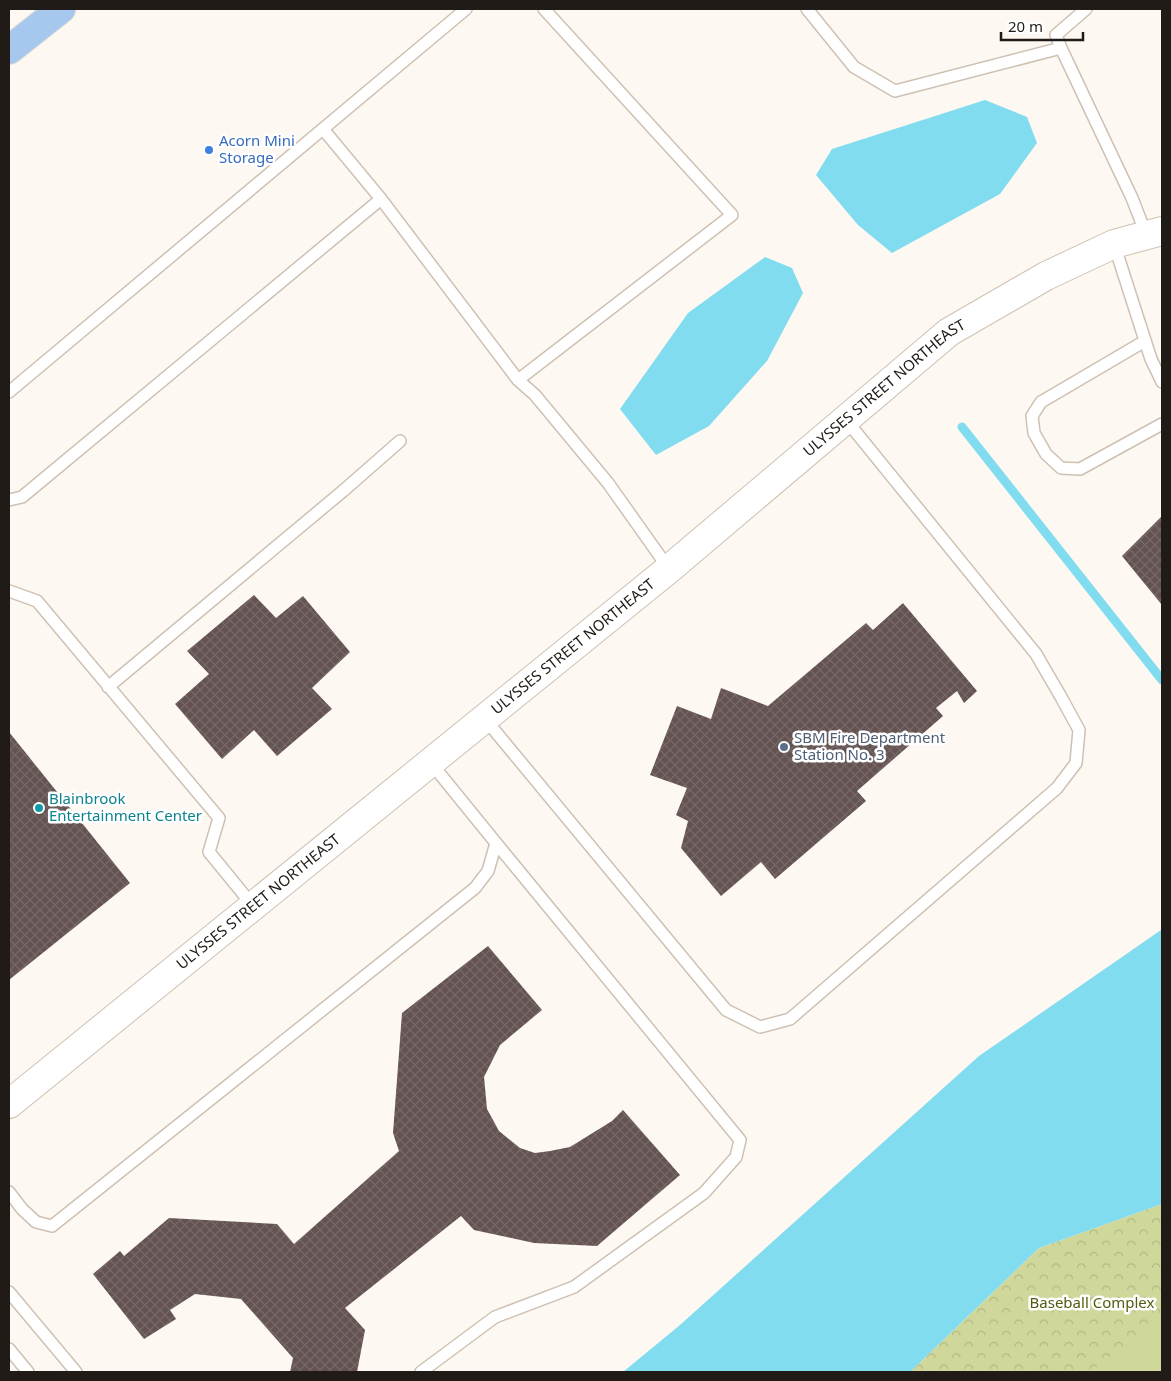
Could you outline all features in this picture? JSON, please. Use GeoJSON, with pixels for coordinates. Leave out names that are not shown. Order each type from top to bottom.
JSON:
{"type":"FeatureCollection","features":[{"type":"Feature","properties":{"kind":"highway"},"geometry":{"type":"LineString","coordinates":[[9,50],[61,9]]}},
{"type":"Feature","properties":{"kind":"street","name":"ULYSSES STREET NORTHEAST"},"geometry":{"type":"LineString","coordinates":[[9,1104],[669,569],[949,332],[1046,276],[1114,244],[1154,233]]}},
{"type":"Feature","properties":{"kind":"lane"},"geometry":{"type":"LineString","coordinates":[[9,392],[466,9]]}},
{"type":"Feature","properties":{"kind":"lane"},"geometry":{"type":"LineString","coordinates":[[518,380],[732,215],[544,9]]}},
{"type":"Feature","properties":{"kind":"lane"},"geometry":{"type":"LineString","coordinates":[[807,9],[854,67],[895,91],[1061,48]]}},
{"type":"Feature","properties":{"kind":"lane"},"geometry":{"type":"LineString","coordinates":[[1086,9],[1056,35],[1132,198],[1154,233]]}},
{"type":"Feature","properties":{"kind":"lane"},"geometry":{"type":"LineString","coordinates":[[323,129],[382,199],[518,380],[535,395],[608,483],[669,569]]}},
{"type":"Feature","properties":{"kind":"lane"},"geometry":{"type":"LineString","coordinates":[[9,500],[22,497],[382,199]]}},
{"type":"Feature","properties":{"kind":"lane"},"geometry":{"type":"LineString","coordinates":[[1114,244],[1145,341],[1162,382]]}},
{"type":"Feature","properties":{"kind":"lane"},"geometry":{"type":"LineString","coordinates":[[1145,341],[1041,402],[1032,416],[1034,433],[1046,454],[1061,468],[1080,469],[1162,424]]}},
{"type":"Feature","properties":{"kind":"lane"},"geometry":{"type":"LineString","coordinates":[[485,719],[726,1010],[760,1027],[790,1020],[1057,788],[1076,764],[1079,730],[1036,654],[846,420]]}},
{"type":"Feature","properties":{"kind":"lane"},"geometry":{"type":"LineString","coordinates":[[108,687],[343,491],[400,441]]}},
{"type":"Feature","properties":{"kind":"lane"},"geometry":{"type":"LineString","coordinates":[[9,591],[37,601],[219,818],[209,852],[254,907]]}},
{"type":"Feature","properties":{"kind":"lane"},"geometry":{"type":"LineString","coordinates":[[422,1372],[495,1317],[574,1287],[704,1193],[736,1157],[740,1140],[431,762]]}},
{"type":"Feature","properties":{"kind":"lane"},"geometry":{"type":"LineString","coordinates":[[9,1192],[22,1209],[36,1222],[52,1226],[476,888],[488,871],[496,843]]}},
{"type":"Feature","properties":{"kind":"lane"},"geometry":{"type":"LineString","coordinates":[[9,1292],[76,1372]]}},
{"type":"Feature","properties":{"kind":"lane"},"geometry":{"type":"LineString","coordinates":[[9,1349],[28,1372]]}},
{"type":"Feature","properties":{"kind":"green space","name":"Baseball Complex"},"geometry":{"type":"Polygon","coordinates":[[[1162,1204],[1162,1372],[910,1372],[1039,1248],[1162,1204]]]}},
{"type":"Feature","properties":{"kind":"green space"},"geometry":{"type":"Polygon","coordinates":[[[1162,1315],[1162,1372],[1090,1372],[1162,1315]]]}},
{"type":"Feature","properties":{"kind":"water"},"geometry":{"type":"Polygon","coordinates":[[[985,100],[1027,117],[1037,143],[1000,194],[892,253],[858,225],[816,175],[832,149],[985,100]]]}},
{"type":"Feature","properties":{"kind":"water"},"geometry":{"type":"Polygon","coordinates":[[[765,257],[792,268],[803,293],[767,361],[709,426],[656,455],[620,409],[688,313],[765,257]]]}},
{"type":"Feature","properties":{"kind":"water"},"geometry":{"type":"Polygon","coordinates":[[[1161,930],[1162,1204],[1039,1248],[910,1372],[623,1372],[680,1325],[979,1056],[1161,930]]]}},
{"type":"Feature","properties":{"kind":"building"},"geometry":{"type":"Polygon","coordinates":[[[1162,516],[1162,605],[1122,556],[1162,516]]]}},
{"type":"Feature","properties":{"kind":"building"},"geometry":{"type":"Polygon","coordinates":[[[254,595],[276,618],[303,596],[350,652],[312,688],[332,709],[277,756],[254,730],[222,759],[175,704],[209,674],[187,651],[254,595]]]}},
{"type":"Feature","properties":{"kind":"building","name":"SBM Fire Department Station No. 3"},"geometry":{"type":"Polygon","coordinates":[[[903,603],[977,691],[964,703],[957,691],[936,708],[943,716],[857,791],[866,801],[775,879],[761,862],[721,896],[681,848],[688,821],[676,815],[687,788],[650,775],[677,706],[711,719],[721,688],[768,706],[866,623],[873,630],[903,603]]]}},
{"type":"Feature","properties":{"kind":"building","name":"Blainbrook Entertainment Center"},"geometry":{"type":"Polygon","coordinates":[[[9,732],[130,883],[9,980],[9,732]]]}},
{"type":"Feature","properties":{"kind":"building"},"geometry":{"type":"Polygon","coordinates":[[[488,946],[542,1010],[500,1045],[484,1077],[487,1109],[499,1131],[520,1148],[535,1153],[550,1151],[570,1147],[612,1121],[623,1110],[680,1175],[597,1246],[534,1243],[474,1230],[461,1216],[345,1308],[365,1330],[357,1372],[290,1372],[293,1358],[241,1299],[195,1294],[170,1310],[176,1319],[144,1339],[93,1274],[120,1251],[124,1256],[169,1218],[277,1224],[294,1244],[399,1151],[393,1133],[402,1013],[488,946]]]}},
{"type":"Feature","properties":{"kind":"waterway"},"geometry":{"type":"LineString","coordinates":[[962,427],[1162,680]]}},
{"type":"Feature","properties":{"kind":"place","name":"Acorn Mini Storage"},"geometry":{"type":"Point","coordinates":[209,150]}},
{"type":"Feature","properties":{"kind":"place","name":"SBM Fire Department Station No. 3"},"geometry":{"type":"Point","coordinates":[784,747]}},
{"type":"Feature","properties":{"kind":"place","name":"Blainbrook Entertainment Center"},"geometry":{"type":"Point","coordinates":[39,808]}}]}
